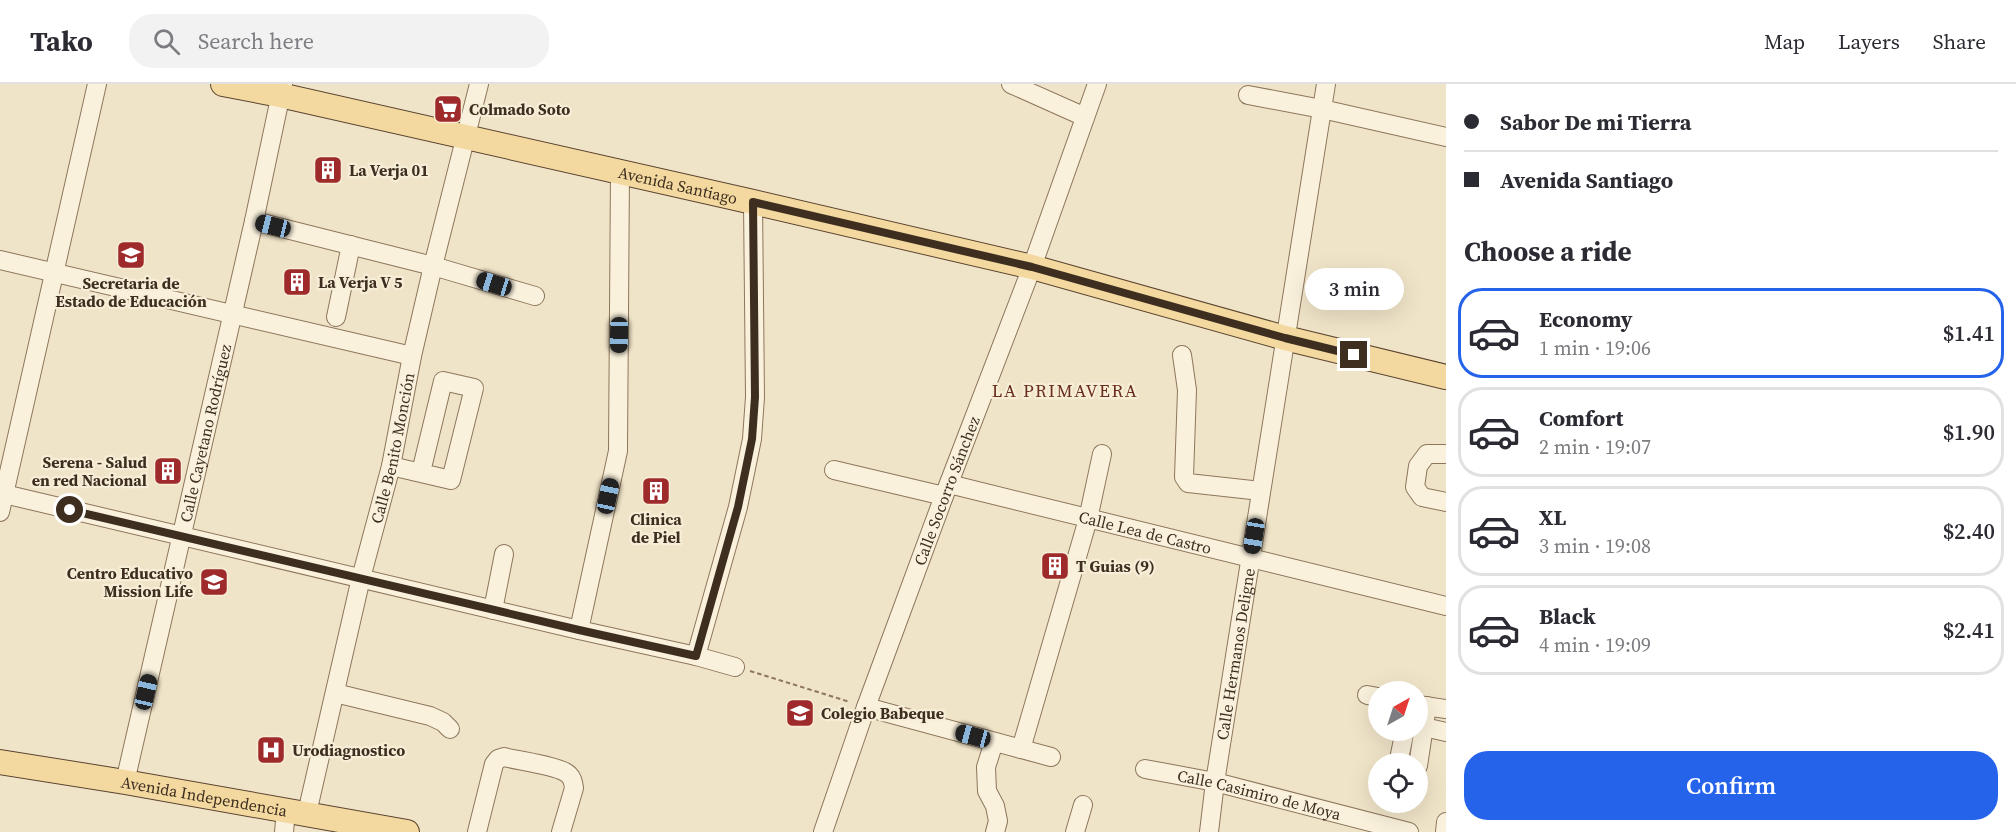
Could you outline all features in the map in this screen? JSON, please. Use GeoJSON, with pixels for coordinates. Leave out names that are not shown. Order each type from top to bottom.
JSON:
{"type":"FeatureCollection","features":[{"type":"Feature","properties":{"kind":"main road","name":"Avenida Santiago"},"geometry":{"type":"LineString","coordinates":[[223,84],[281,90],[466,137],[1032,267],[1285,338],[1446,377]]}},
{"type":"Feature","properties":{"kind":"main road","name":"Avenida Independencia"},"geometry":{"type":"LineString","coordinates":[[0,762],[125,782],[304,821],[407,832]]}},
{"type":"Feature","properties":{"kind":"street"},"geometry":{"type":"LineString","coordinates":[[97,84],[54,273],[8,441],[1,500],[182,536],[735,667]]}},
{"type":"Feature","properties":{"kind":"street","name":"Calle Benito Monción"},"geometry":{"type":"LineString","coordinates":[[304,821],[361,578],[391,465],[412,356],[478,84]]}},
{"type":"Feature","properties":{"kind":"street"},"geometry":{"type":"LineString","coordinates":[[1011,84],[1085,117]]}},
{"type":"Feature","properties":{"kind":"street","name":"Calle Socorro Sánchez"},"geometry":{"type":"LineString","coordinates":[[824,832],[866,706],[1032,267],[1097,84]]}},
{"type":"Feature","properties":{"kind":"street","name":"Calle Hermanos Deligne"},"geometry":{"type":"LineString","coordinates":[[1209,832],[1326,84]]}},
{"type":"Feature","properties":{"kind":"street","name":"Calle Cayetano Rodríguez"},"geometry":{"type":"LineString","coordinates":[[125,782],[254,222],[281,90]]}},
{"type":"Feature","properties":{"kind":"street"},"geometry":{"type":"LineString","coordinates":[[1248,95],[1446,137]]}},
{"type":"Feature","properties":{"kind":"street"},"geometry":{"type":"LineString","coordinates":[[579,630],[618,451],[620,172]]}},
{"type":"Feature","properties":{"kind":"street"},"geometry":{"type":"LineString","coordinates":[[696,656],[738,507],[752,439],[755,397],[753,202]]}},
{"type":"Feature","properties":{"kind":"street"},"geometry":{"type":"LineString","coordinates":[[254,222],[433,266],[535,296]]}},
{"type":"Feature","properties":{"kind":"street"},"geometry":{"type":"LineString","coordinates":[[336,317],[351,245]]}},
{"type":"Feature","properties":{"kind":"street"},"geometry":{"type":"LineString","coordinates":[[0,260],[412,356]]}},
{"type":"Feature","properties":{"kind":"street"},"geometry":{"type":"LineString","coordinates":[[1182,355],[1187,390],[1184,477],[1188,483],[1261,491]]}},
{"type":"Feature","properties":{"kind":"street"},"geometry":{"type":"LineString","coordinates":[[391,465],[452,480],[474,388],[443,381],[421,472]]}},
{"type":"Feature","properties":{"kind":"street"},"geometry":{"type":"LineString","coordinates":[[1021,749],[1088,519],[1102,454]]}},
{"type":"Feature","properties":{"kind":"street"},"geometry":{"type":"LineString","coordinates":[[1446,454],[1427,454],[1418,466],[1415,487],[1422,497],[1446,502]]}},
{"type":"Feature","properties":{"kind":"street","name":"Calle Lea de Castro"},"geometry":{"type":"LineString","coordinates":[[834,470],[1088,519],[1446,606]]}},
{"type":"Feature","properties":{"kind":"street"},"geometry":{"type":"LineString","coordinates":[[493,610],[504,554]]}},
{"type":"Feature","properties":{"kind":"street"},"geometry":{"type":"LineString","coordinates":[[335,693],[430,716],[443,722],[450,729]]}},
{"type":"Feature","properties":{"kind":"street"},"geometry":{"type":"LineString","coordinates":[[866,706],[1051,757]]}},
{"type":"Feature","properties":{"kind":"street"},"geometry":{"type":"LineString","coordinates":[[1428,706],[1446,710]]}},
{"type":"Feature","properties":{"kind":"street"},"geometry":{"type":"LineString","coordinates":[[1428,728],[1446,732]]}},
{"type":"Feature","properties":{"kind":"street"},"geometry":{"type":"LineString","coordinates":[[994,742],[986,767],[987,791],[995,806],[998,821],[995,832]]}},
{"type":"Feature","properties":{"kind":"street"},"geometry":{"type":"LineString","coordinates":[[477,832],[494,764],[498,759],[504,757],[558,769],[569,775],[574,788],[561,832]]}},
{"type":"Feature","properties":{"kind":"street","name":"Calle Casimiro de Moya"},"geometry":{"type":"LineString","coordinates":[[1145,769],[1215,782],[1409,832]]}},
{"type":"Feature","properties":{"kind":"street"},"geometry":{"type":"LineString","coordinates":[[1075,832],[1083,805]]}},
{"type":"Feature","properties":{"kind":"street"},"geometry":{"type":"LineString","coordinates":[[1445,832],[1446,822]]}},
{"type":"Feature","properties":{"kind":"path"},"geometry":{"type":"LineString","coordinates":[[735,667],[866,706]]}},
{"type":"Feature","properties":{"kind":"place","name":"Colmado Soto"},"geometry":{"type":"Point","coordinates":[448,109]}},
{"type":"Feature","properties":{"kind":"place","name":"La Verja 01"},"geometry":{"type":"Point","coordinates":[328,170]}},
{"type":"Feature","properties":{"kind":"place","name":"Secretaria de Estado de Educación"},"geometry":{"type":"Point","coordinates":[131,255]}},
{"type":"Feature","properties":{"kind":"place","name":"La Verja V 5"},"geometry":{"type":"Point","coordinates":[297,282]}},
{"type":"Feature","properties":{"kind":"place","name":"Serena - Salud en red Nacional"},"geometry":{"type":"Point","coordinates":[168,471]}},
{"type":"Feature","properties":{"kind":"place","name":"Clinica de Piel"},"geometry":{"type":"Point","coordinates":[656,491]}},
{"type":"Feature","properties":{"kind":"place","name":"T Guias (9)"},"geometry":{"type":"Point","coordinates":[1055,566]}},
{"type":"Feature","properties":{"kind":"place","name":"Centro Educativo Mission Life"},"geometry":{"type":"Point","coordinates":[214,582]}},
{"type":"Feature","properties":{"kind":"place","name":"Colegio Babeque"},"geometry":{"type":"Point","coordinates":[800,713]}},
{"type":"Feature","properties":{"kind":"place","name":"Urodiagnostico"},"geometry":{"type":"Point","coordinates":[271,750]}},
{"type":"Feature","properties":{"kind":"district","name":"LA PRIMAVERA"},"geometry":{"type":"Point","coordinates":[1065,391]}},
{"type":"Feature","properties":{"kind":"route"},"geometry":{"type":"LineString","coordinates":[[70,510],[696,656],[738,507],[752,439],[755,397],[753,202],[1032,267],[1354,355]]}}]}
